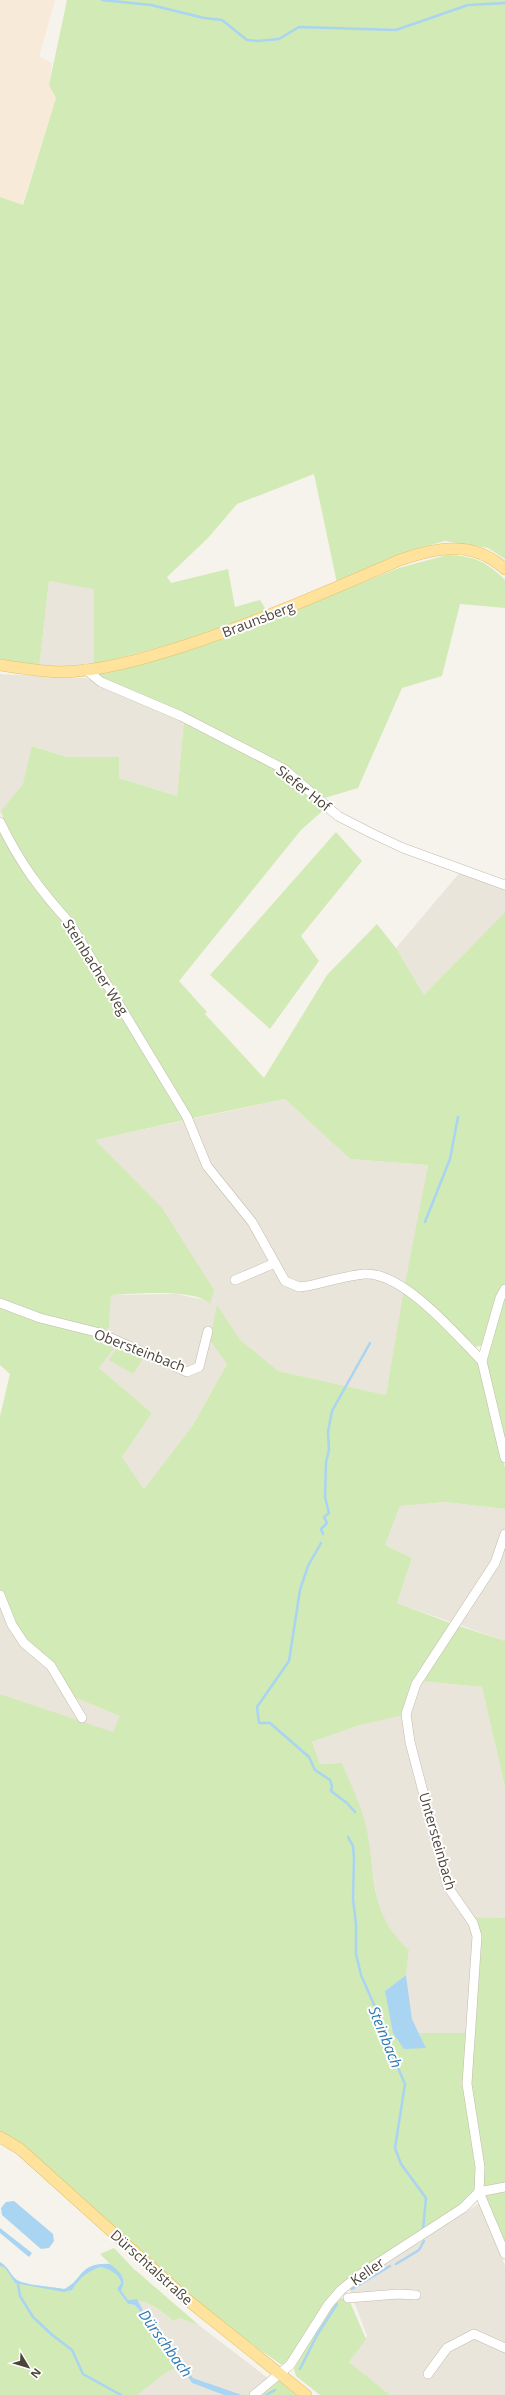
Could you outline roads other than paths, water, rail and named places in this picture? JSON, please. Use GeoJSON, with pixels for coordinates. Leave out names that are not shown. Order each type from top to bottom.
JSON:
{"type":"FeatureCollection","features":[{"type":"Feature","properties":{"kind":"main road","name":"Braunsberg"},"geometry":{"type":"LineString","coordinates":[[0,665],[39,671],[85,669],[121,664],[240,627],[424,552],[448,548],[473,550],[498,562],[505,569]]}},
{"type":"Feature","properties":{"kind":"main road","name":"Dürschtalstraße"},"geometry":{"type":"LineString","coordinates":[[0,2137],[20,2149],[190,2302],[306,2395]]}},
{"type":"Feature","properties":{"kind":"street","name":"Siefer Hof"},"geometry":{"type":"LineString","coordinates":[[85,669],[101,682],[181,716],[284,769],[338,816],[371,833],[403,848],[505,885]]}},
{"type":"Feature","properties":{"kind":"street","name":"Steinbacher Weg"},"geometry":{"type":"LineString","coordinates":[[0,822],[18,859],[70,923],[186,1117],[207,1166],[252,1222],[275,1263]]}},
{"type":"Feature","properties":{"kind":"street"},"geometry":{"type":"LineString","coordinates":[[236,1280],[275,1263],[286,1281],[299,1287],[366,1274],[398,1282],[418,1298],[482,1361]]}},
{"type":"Feature","properties":{"kind":"street"},"geometry":{"type":"LineString","coordinates":[[505,1289],[500,1298],[482,1361],[505,1458]]}},
{"type":"Feature","properties":{"kind":"street","name":"Obersteinbach"},"geometry":{"type":"LineString","coordinates":[[0,1304],[40,1318],[100,1333],[187,1372],[199,1367],[208,1332]]}},
{"type":"Feature","properties":{"kind":"street","name":"Untersteinbach"},"geometry":{"type":"LineString","coordinates":[[479,2192],[480,2167],[467,2084],[477,1936],[473,1923],[448,1887],[410,1742],[406,1714],[416,1684],[495,1563],[505,1534]]}},
{"type":"Feature","properties":{"kind":"street"},"geometry":{"type":"LineString","coordinates":[[0,1596],[12,1625],[24,1643],[51,1666],[82,1718]]}},
{"type":"Feature","properties":{"kind":"street"},"geometry":{"type":"LineString","coordinates":[[505,2188],[479,2192],[505,2254]]}},
{"type":"Feature","properties":{"kind":"street","name":"Keller"},"geometry":{"type":"LineString","coordinates":[[254,2395],[290,2365],[328,2305],[341,2290],[361,2274],[463,2208],[479,2192]]}},
{"type":"Feature","properties":{"kind":"street","name":"Keller"},"geometry":{"type":"LineString","coordinates":[[348,2298],[398,2294],[416,2295]]}},
{"type":"Feature","properties":{"kind":"street"},"geometry":{"type":"LineString","coordinates":[[428,2374],[447,2348],[474,2334],[505,2348]]}},
{"type":"Feature","properties":{"kind":"water"},"geometry":{"type":"Polygon","coordinates":[[[406,1975],[412,2019],[426,2048],[404,2049],[393,2033],[385,1991],[406,1975]]]}},
{"type":"Feature","properties":{"kind":"water"},"geometry":{"type":"Polygon","coordinates":[[[14,2201],[53,2234],[54,2241],[49,2248],[41,2249],[2,2215],[1,2208],[6,2202],[14,2201]]]}},
{"type":"Feature","properties":{"kind":"water"},"geometry":{"type":"Polygon","coordinates":[[[0,2228],[32,2253],[29,2257],[0,2233],[0,2228]]]}},
{"type":"Feature","properties":{"kind":"water","name":"Dürschbach"},"geometry":{"type":"Polygon","coordinates":[[[0,2262],[17,2280],[21,2282],[64,2289],[70,2286],[86,2269],[100,2264],[110,2264],[122,2275],[124,2282],[121,2290],[128,2300],[137,2299],[144,2312],[170,2342],[193,2378],[242,2395],[224,2395],[192,2383],[179,2362],[135,2305],[128,2304],[117,2289],[121,2283],[120,2280],[116,2274],[111,2271],[101,2267],[91,2271],[81,2278],[72,2290],[64,2292],[15,2283],[5,2268],[0,2266],[0,2262]]]}},
{"type":"Feature","properties":{"kind":"waterway"},"geometry":{"type":"LineString","coordinates":[[102,0],[151,5],[204,18],[222,20],[247,40],[258,41],[279,39],[299,27],[396,30],[468,5],[505,3]]}},
{"type":"Feature","properties":{"kind":"waterway"},"geometry":{"type":"LineString","coordinates":[[425,1222],[450,1159],[458,1117]]}},
{"type":"Feature","properties":{"kind":"waterway"},"geometry":{"type":"LineString","coordinates":[[323,1534],[321,1529],[327,1523],[324,1517],[329,1513],[325,1497],[326,1462],[329,1450],[328,1432],[332,1411],[370,1343]]}},
{"type":"Feature","properties":{"kind":"waterway"},"geometry":{"type":"LineString","coordinates":[[321,1543],[308,1566],[300,1590],[289,1661],[257,1707],[259,1723],[270,1723],[309,1757],[315,1770],[330,1780],[332,1786],[331,1791],[347,1803],[355,1812]]}},
{"type":"Feature","properties":{"kind":"waterway","name":"Steinbach"},"geometry":{"type":"LineString","coordinates":[[348,1837],[353,1846],[354,1858],[353,1899],[356,1924],[356,1954],[361,1975],[375,2007],[382,2031],[405,2084],[395,2148],[401,2164],[426,2198],[423,2229]]}},
{"type":"Feature","properties":{"kind":"waterway"},"geometry":{"type":"LineString","coordinates":[[396,2264],[419,2250],[424,2241]]}},
{"type":"Feature","properties":{"kind":"waterway"},"geometry":{"type":"LineString","coordinates":[[352,2289],[390,2266]]}},
{"type":"Feature","properties":{"kind":"waterway"},"geometry":{"type":"LineString","coordinates":[[18,2284],[20,2296],[33,2317],[51,2334],[72,2350],[83,2374],[121,2395]]}},
{"type":"Feature","properties":{"kind":"waterway"},"geometry":{"type":"LineString","coordinates":[[300,2369],[317,2335],[337,2304]]}},
{"type":"Feature","properties":{"kind":"waterway"},"geometry":{"type":"LineString","coordinates":[[266,2395],[275,2390]]}}]}
